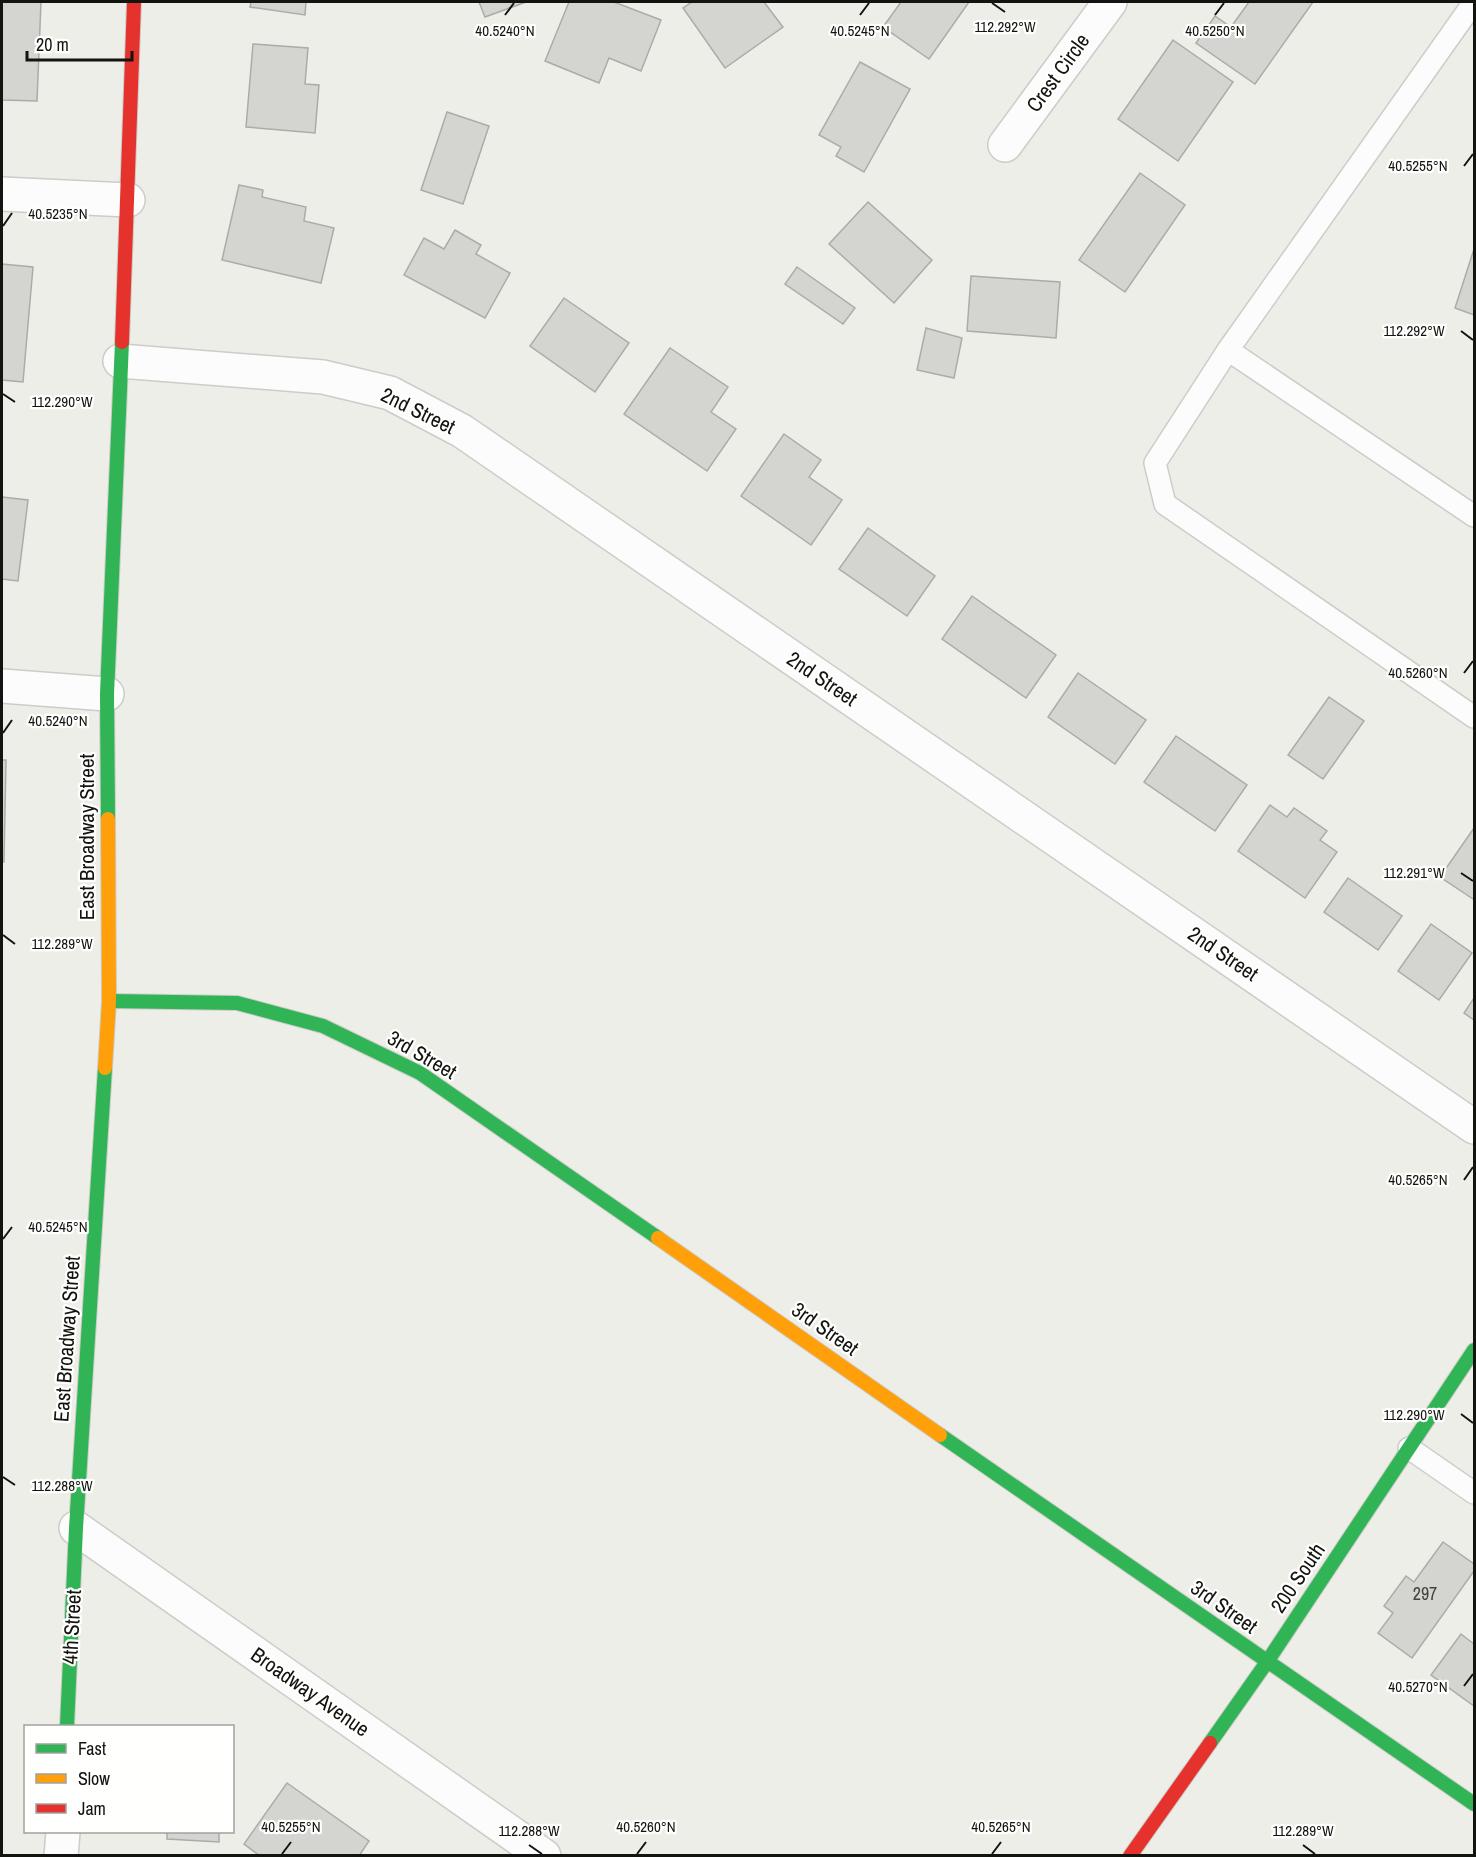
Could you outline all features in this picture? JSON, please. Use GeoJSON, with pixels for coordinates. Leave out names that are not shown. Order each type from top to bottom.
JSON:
{"type":"FeatureCollection","features":[{"type":"Feature","properties":{"kind":"street","name":"East Broadway Street"},"geometry":{"type":"LineString","coordinates":[[76,1528],[109,1001],[107,694],[134,2]]}},
{"type":"Feature","properties":{"kind":"street","name":"Crest Circle"},"geometry":{"type":"LineString","coordinates":[[1005,146],[1110,2]]}},
{"type":"Feature","properties":{"kind":"street"},"geometry":{"type":"LineString","coordinates":[[2,194],[128,200]]}},
{"type":"Feature","properties":{"kind":"street","name":"2nd Street"},"geometry":{"type":"LineString","coordinates":[[120,361],[323,377],[390,393],[462,431],[1474,1127]]}},
{"type":"Feature","properties":{"kind":"street"},"geometry":{"type":"LineString","coordinates":[[2,686],[107,694]]}},
{"type":"Feature","properties":{"kind":"street","name":"3rd Street"},"geometry":{"type":"LineString","coordinates":[[109,1001],[237,1003],[323,1026],[420,1073],[1474,1804]]}},
{"type":"Feature","properties":{"kind":"street","name":"200 South"},"geometry":{"type":"LineString","coordinates":[[1130,1856],[1267,1662],[1474,1350]]}},
{"type":"Feature","properties":{"kind":"street","name":"4th Street"},"geometry":{"type":"LineString","coordinates":[[67,1725],[76,1528]]}},
{"type":"Feature","properties":{"kind":"street","name":"Broadway Avenue"},"geometry":{"type":"LineString","coordinates":[[76,1528],[544,1856]]}},
{"type":"Feature","properties":{"kind":"street"},"geometry":{"type":"LineString","coordinates":[[62,1856],[63,1833]]}},
{"type":"Feature","properties":{"kind":"lane"},"geometry":{"type":"LineString","coordinates":[[1474,2],[1228,350],[1155,463],[1165,504],[1474,717]]}},
{"type":"Feature","properties":{"kind":"lane"},"geometry":{"type":"LineString","coordinates":[[1228,350],[1474,516]]}},
{"type":"Feature","properties":{"kind":"lane"},"geometry":{"type":"LineString","coordinates":[[1409,1448],[1474,1493]]}},
{"type":"Feature","properties":{"kind":"building"},"geometry":{"type":"Polygon","coordinates":[[[2,2],[41,2],[37,101],[2,100],[2,2]]]}},
{"type":"Feature","properties":{"kind":"building"},"geometry":{"type":"Polygon","coordinates":[[[251,2],[306,2],[305,15],[250,7],[251,2]]]}},
{"type":"Feature","properties":{"kind":"building"},"geometry":{"type":"Polygon","coordinates":[[[479,2],[526,2],[485,17],[479,2]]]}},
{"type":"Feature","properties":{"kind":"building"},"geometry":{"type":"Polygon","coordinates":[[[569,2],[614,2],[661,20],[641,71],[609,58],[599,83],[545,61],[569,2]]]}},
{"type":"Feature","properties":{"kind":"building"},"geometry":{"type":"Polygon","coordinates":[[[692,2],[764,2],[783,27],[725,68],[683,8],[692,2]]]}},
{"type":"Feature","properties":{"kind":"building"},"geometry":{"type":"Polygon","coordinates":[[[901,2],[969,2],[929,59],[883,27],[901,2]]]}},
{"type":"Feature","properties":{"kind":"building"},"geometry":{"type":"Polygon","coordinates":[[[1249,2],[1313,2],[1255,84],[1196,43],[1215,16],[1231,27],[1249,2]]]}},
{"type":"Feature","properties":{"kind":"building"},"geometry":{"type":"Polygon","coordinates":[[[1173,40],[1233,82],[1178,161],[1118,119],[1173,40]]]}},
{"type":"Feature","properties":{"kind":"building"},"geometry":{"type":"Polygon","coordinates":[[[253,44],[308,48],[305,84],[319,85],[315,133],[246,127],[253,44]]]}},
{"type":"Feature","properties":{"kind":"building"},"geometry":{"type":"Polygon","coordinates":[[[860,62],[910,89],[864,172],[836,156],[841,147],[819,135],[860,62]]]}},
{"type":"Feature","properties":{"kind":"building"},"geometry":{"type":"Polygon","coordinates":[[[447,112],[489,126],[463,204],[421,190],[447,112]]]}},
{"type":"Feature","properties":{"kind":"building"},"geometry":{"type":"Polygon","coordinates":[[[1140,173],[1185,205],[1125,292],[1079,260],[1140,173]]]}},
{"type":"Feature","properties":{"kind":"building"},"geometry":{"type":"Polygon","coordinates":[[[239,185],[263,190],[262,197],[306,207],[304,221],[334,228],[321,283],[222,260],[239,185]]]}},
{"type":"Feature","properties":{"kind":"building"},"geometry":{"type":"Polygon","coordinates":[[[868,202],[932,260],[894,303],[829,244],[868,202]]]}},
{"type":"Feature","properties":{"kind":"building"},"geometry":{"type":"Polygon","coordinates":[[[455,230],[481,245],[476,254],[510,273],[485,318],[404,275],[424,238],[444,249],[455,230]]]}},
{"type":"Feature","properties":{"kind":"building"},"geometry":{"type":"Polygon","coordinates":[[[1474,249],[1474,315],[1455,308],[1474,249]]]}},
{"type":"Feature","properties":{"kind":"building"},"geometry":{"type":"Polygon","coordinates":[[[2,264],[33,267],[23,382],[2,380],[2,264]]]}},
{"type":"Feature","properties":{"kind":"building"},"geometry":{"type":"Polygon","coordinates":[[[797,267],[855,308],[843,324],[785,284],[797,267]]]}},
{"type":"Feature","properties":{"kind":"building"},"geometry":{"type":"Polygon","coordinates":[[[971,276],[1060,282],[1056,338],[967,331],[971,276]]]}},
{"type":"Feature","properties":{"kind":"building"},"geometry":{"type":"Polygon","coordinates":[[[564,298],[629,343],[595,392],[530,346],[564,298]]]}},
{"type":"Feature","properties":{"kind":"building"},"geometry":{"type":"Polygon","coordinates":[[[926,328],[962,338],[954,378],[917,370],[926,328]]]}},
{"type":"Feature","properties":{"kind":"building"},"geometry":{"type":"Polygon","coordinates":[[[670,348],[728,387],[711,412],[736,429],[707,471],[624,414],[670,348]]]}},
{"type":"Feature","properties":{"kind":"building"},"geometry":{"type":"Polygon","coordinates":[[[784,434],[821,460],[809,477],[842,500],[811,545],[741,496],[784,434]]]}},
{"type":"Feature","properties":{"kind":"building"},"geometry":{"type":"Polygon","coordinates":[[[2,497],[28,500],[18,581],[2,579],[2,497]]]}},
{"type":"Feature","properties":{"kind":"building"},"geometry":{"type":"Polygon","coordinates":[[[868,528],[935,576],[907,616],[839,569],[868,528]]]}},
{"type":"Feature","properties":{"kind":"building"},"geometry":{"type":"Polygon","coordinates":[[[972,596],[1056,655],[1026,698],[942,639],[972,596]]]}},
{"type":"Feature","properties":{"kind":"building"},"geometry":{"type":"Polygon","coordinates":[[[1078,673],[1146,720],[1115,764],[1048,717],[1078,673]]]}},
{"type":"Feature","properties":{"kind":"building"},"geometry":{"type":"Polygon","coordinates":[[[1329,697],[1364,721],[1323,779],[1288,755],[1329,697]]]}},
{"type":"Feature","properties":{"kind":"building"},"geometry":{"type":"Polygon","coordinates":[[[1176,736],[1247,785],[1215,831],[1144,782],[1176,736]]]}},
{"type":"Feature","properties":{"kind":"building"},"geometry":{"type":"Polygon","coordinates":[[[2,760],[6,760],[4,862],[2,862],[2,760]]]}},
{"type":"Feature","properties":{"kind":"building"},"geometry":{"type":"Polygon","coordinates":[[[1270,805],[1287,817],[1294,808],[1327,831],[1320,840],[1337,852],[1305,898],[1238,851],[1270,805]]]}},
{"type":"Feature","properties":{"kind":"building"},"geometry":{"type":"Polygon","coordinates":[[[1474,828],[1474,897],[1473,899],[1440,877],[1474,828]]]}},
{"type":"Feature","properties":{"kind":"building"},"geometry":{"type":"Polygon","coordinates":[[[1348,878],[1402,916],[1378,950],[1324,912],[1348,878]]]}},
{"type":"Feature","properties":{"kind":"building"},"geometry":{"type":"Polygon","coordinates":[[[1431,924],[1472,953],[1439,1000],[1398,971],[1431,924]]]}},
{"type":"Feature","properties":{"kind":"building"},"geometry":{"type":"Polygon","coordinates":[[[1474,998],[1474,1020],[1464,1013],[1474,998]]]}},
{"type":"Feature","properties":{"kind":"building"},"geometry":{"type":"Polygon","coordinates":[[[1443,1542],[1474,1564],[1474,1571],[1412,1658],[1378,1633],[1393,1613],[1384,1606],[1406,1576],[1414,1582],[1443,1542]]]}},
{"type":"Feature","properties":{"kind":"building"},"geometry":{"type":"Polygon","coordinates":[[[1461,1634],[1474,1644],[1474,1706],[1431,1675],[1461,1634]]]}},
{"type":"Feature","properties":{"kind":"building"},"geometry":{"type":"Polygon","coordinates":[[[287,1783],[369,1841],[359,1856],[260,1856],[244,1844],[287,1783]]]}},
{"type":"Feature","properties":{"kind":"building"},"geometry":{"type":"Polygon","coordinates":[[[167,1833],[219,1833],[219,1842],[167,1839],[167,1833]]]}},
{"type":"Feature","properties":{"kind":"traffic: fast"},"geometry":{"type":"LineString","coordinates":[[108,819],[107,694],[122,342]]}},
{"type":"Feature","properties":{"kind":"traffic: fast"},"geometry":{"type":"LineString","coordinates":[[109,1001],[237,1003],[323,1026],[420,1073],[658,1238]]}},
{"type":"Feature","properties":{"kind":"traffic: fast"},"geometry":{"type":"LineString","coordinates":[[67,1725],[76,1528],[105,1068]]}},
{"type":"Feature","properties":{"kind":"traffic: fast"},"geometry":{"type":"LineString","coordinates":[[1210,1743],[1267,1662],[1474,1350]]}},
{"type":"Feature","properties":{"kind":"traffic: fast"},"geometry":{"type":"LineString","coordinates":[[940,1435],[1474,1804]]}},
{"type":"Feature","properties":{"kind":"traffic: slow"},"geometry":{"type":"LineString","coordinates":[[105,1068],[109,1001],[108,819]]}},
{"type":"Feature","properties":{"kind":"traffic: slow"},"geometry":{"type":"LineString","coordinates":[[658,1238],[940,1435]]}},
{"type":"Feature","properties":{"kind":"traffic: jam"},"geometry":{"type":"LineString","coordinates":[[122,342],[134,2]]}},
{"type":"Feature","properties":{"kind":"traffic: jam"},"geometry":{"type":"LineString","coordinates":[[1130,1856],[1210,1743]]}}]}
